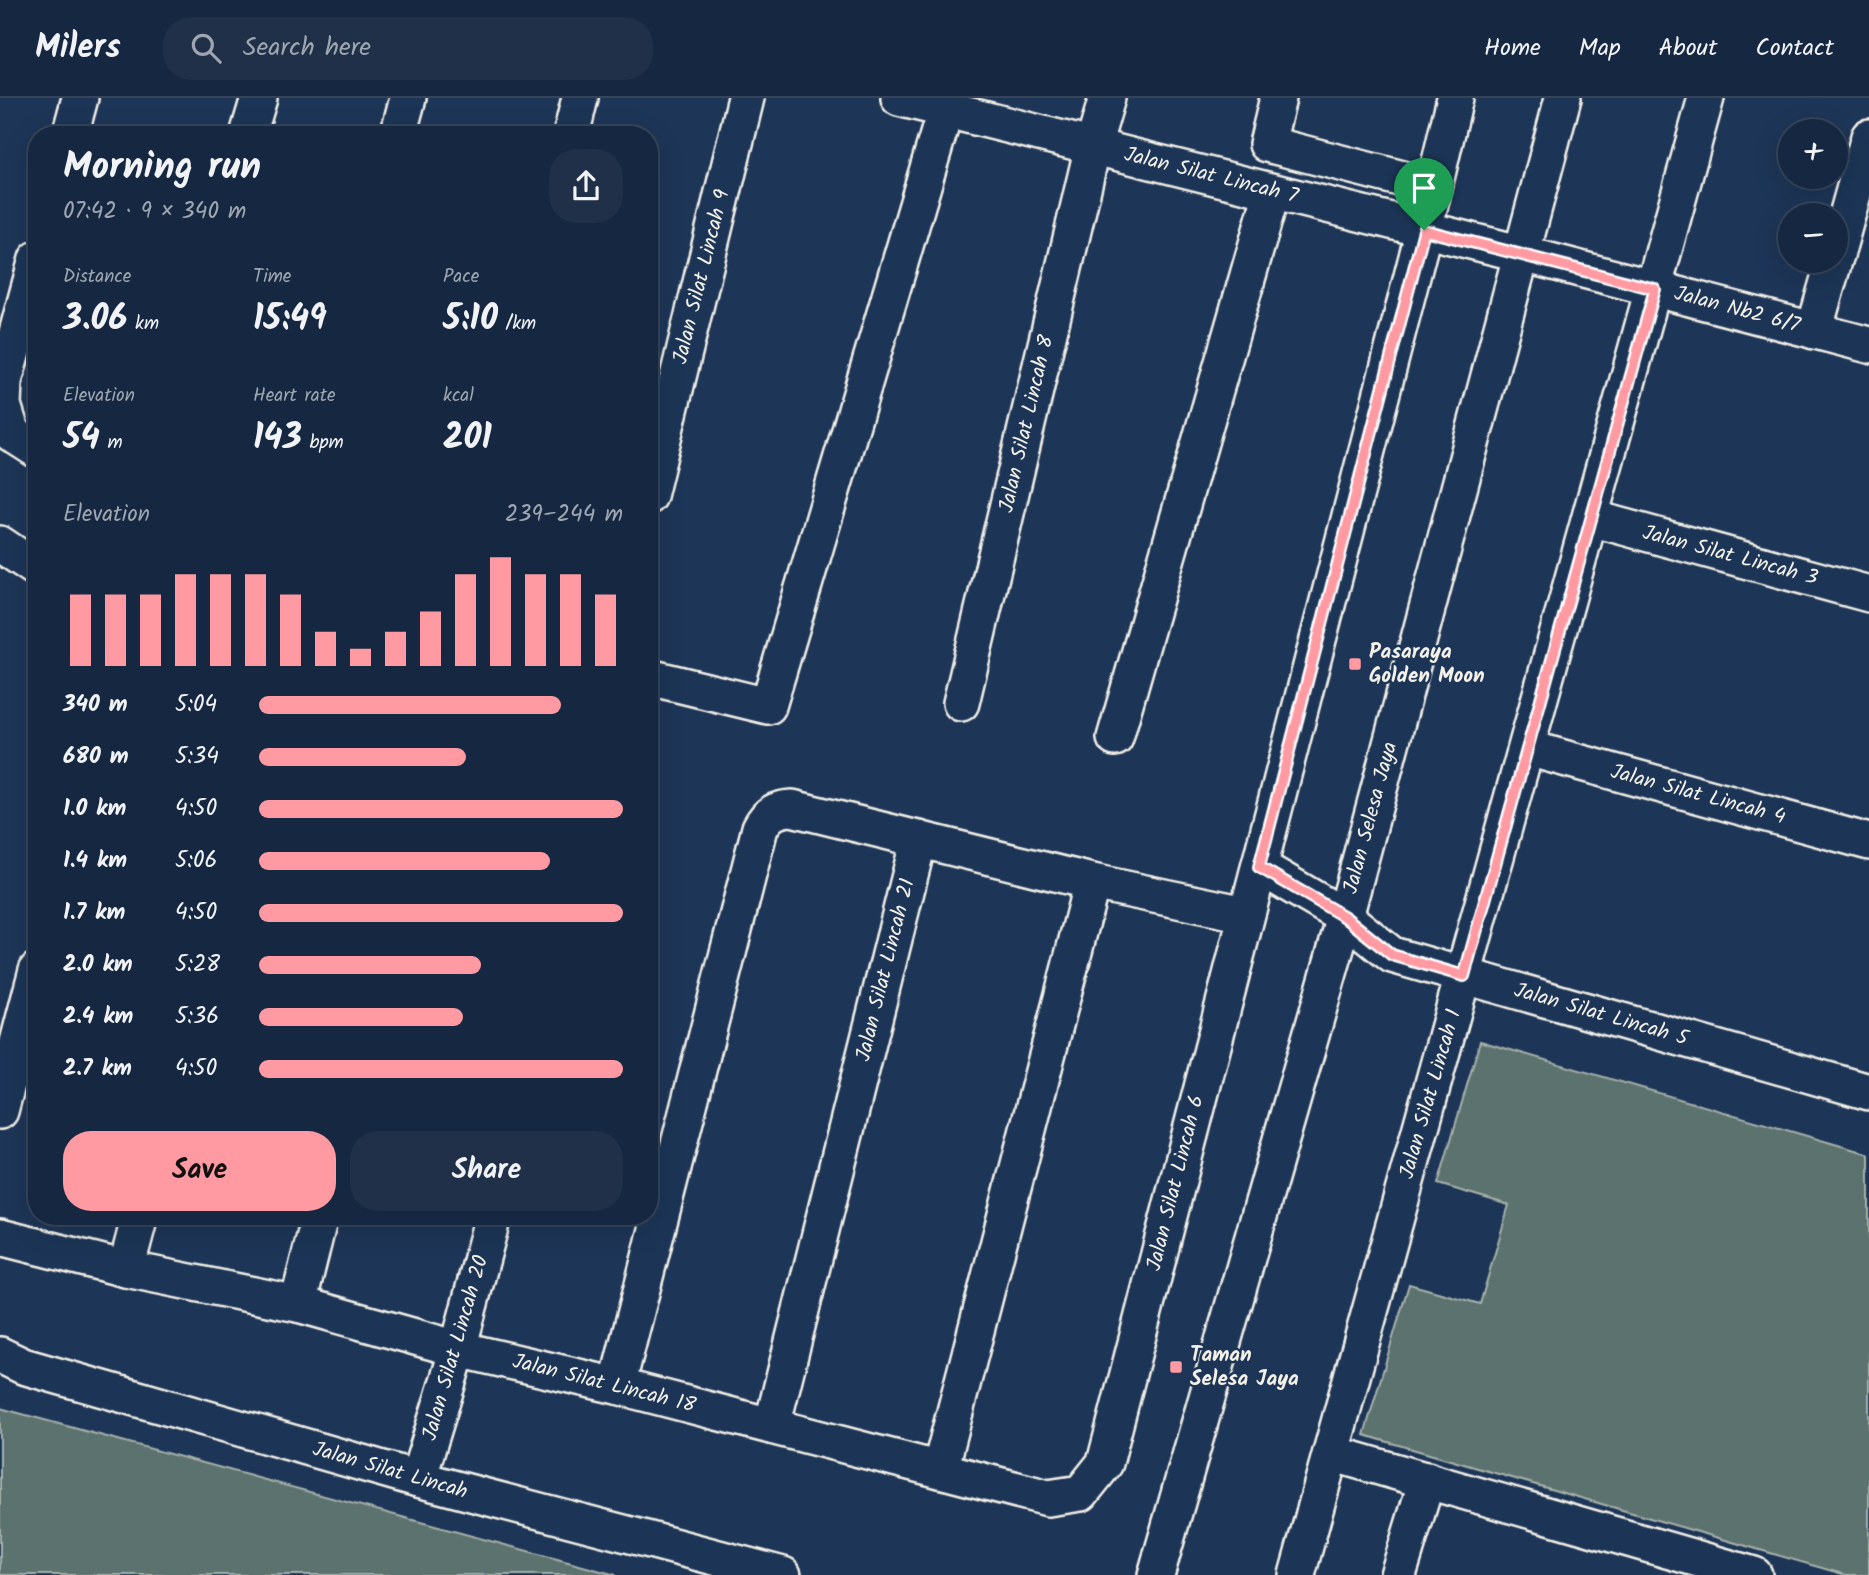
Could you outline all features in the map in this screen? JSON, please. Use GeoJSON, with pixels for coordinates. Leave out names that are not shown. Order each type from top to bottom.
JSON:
{"type":"FeatureCollection","features":[{"type":"Feature","properties":{"kind":"street"},"geometry":{"type":"LineString","coordinates":[[72,126],[80,98]]}},
{"type":"Feature","properties":{"kind":"street"},"geometry":{"type":"LineString","coordinates":[[251,126],[259,98]]}},
{"type":"Feature","properties":{"kind":"street"},"geometry":{"type":"LineString","coordinates":[[400,126],[408,98]]}},
{"type":"Feature","properties":{"kind":"street"},"geometry":{"type":"LineString","coordinates":[[572,126],[580,98]]}},
{"type":"Feature","properties":{"kind":"street","name":"Jalan Silat Lincah 9"},"geometry":{"type":"LineString","coordinates":[[658,459],[746,98]]}},
{"type":"Feature","properties":{"kind":"street","name":"Jalan Silat Lincah 7"},"geometry":{"type":"LineString","coordinates":[[899,98],[948,104],[1093,146],[1523,254]]}},
{"type":"Feature","properties":{"kind":"street","name":"Jalan Silat Lincah 8"},"geometry":{"type":"LineString","coordinates":[[961,703],[1093,146],[1107,98]]}},
{"type":"Feature","properties":{"kind":"street"},"geometry":{"type":"LineString","coordinates":[[1278,98],[1267,144],[1434,187]]}},
{"type":"Feature","properties":{"kind":"street","name":"Jalan Silat Lincah 6"},"geometry":{"type":"LineString","coordinates":[[1081,1493],[1105,1463],[1424,230],[1455,98]]}},
{"type":"Feature","properties":{"kind":"street","name":"Jalan Selesa Jaya"},"geometry":{"type":"LineString","coordinates":[[1156,1575],[1345,917],[1563,98]]}},
{"type":"Feature","properties":{"kind":"street","name":"Jalan Silat Lincah 1"},"geometry":{"type":"LineString","coordinates":[[1297,1575],[1706,98]]}},
{"type":"Feature","properties":{"kind":"street"},"geometry":{"type":"LineString","coordinates":[[658,679],[768,706],[948,104]]}},
{"type":"Feature","properties":{"kind":"street"},"geometry":{"type":"LineString","coordinates":[[1848,212],[1869,137]]}},
{"type":"Feature","properties":{"kind":"street"},"geometry":{"type":"LineString","coordinates":[[1115,738],[1272,192]]}},
{"type":"Feature","properties":{"kind":"street","name":"Jalan Nb2 6/7"},"geometry":{"type":"LineString","coordinates":[[1523,254],[1869,345]]}},
{"type":"Feature","properties":{"kind":"street"},"geometry":{"type":"LineString","coordinates":[[1815,331],[1831,273]]}},
{"type":"Feature","properties":{"kind":"street"},"geometry":{"type":"LineString","coordinates":[[28,292],[4,381],[3,405],[12,434],[28,444]]}},
{"type":"Feature","properties":{"kind":"street","name":"Jalan Silat Lincah 3"},"geometry":{"type":"LineString","coordinates":[[1591,518],[1869,594]]}},
{"type":"Feature","properties":{"kind":"street"},"geometry":{"type":"LineString","coordinates":[[0,544],[28,563]]}},
{"type":"Feature","properties":{"kind":"street","name":"Jalan Silat Lincah 4"},"geometry":{"type":"LineString","coordinates":[[1527,748],[1869,842]]}},
{"type":"Feature","properties":{"kind":"street"},"geometry":{"type":"LineString","coordinates":[[617,1386],[760,828],[766,816],[779,809],[792,808],[1092,882],[1245,914]]}},
{"type":"Feature","properties":{"kind":"street","name":"Jalan Silat Lincah 21"},"geometry":{"type":"LineString","coordinates":[[772,1426],[919,839]]}},
{"type":"Feature","properties":{"kind":"street"},"geometry":{"type":"LineString","coordinates":[[1259,867],[1345,917]]}},
{"type":"Feature","properties":{"kind":"street"},"geometry":{"type":"LineString","coordinates":[[940,1471],[1092,882]]}},
{"type":"Feature","properties":{"kind":"street","name":"Jalan Silat Lincah 5"},"geometry":{"type":"LineString","coordinates":[[1345,917],[1392,955],[1869,1092]]}},
{"type":"Feature","properties":{"kind":"street"},"geometry":{"type":"LineString","coordinates":[[0,1111],[28,1004]]}},
{"type":"Feature","properties":{"kind":"street"},"geometry":{"type":"LineString","coordinates":[[126,1269],[138,1225]]}},
{"type":"Feature","properties":{"kind":"street"},"geometry":{"type":"LineString","coordinates":[[298,1304],[318,1225]]}},
{"type":"Feature","properties":{"kind":"street","name":"Jalan Silat Lincah 20"},"geometry":{"type":"LineString","coordinates":[[418,1479],[458,1349],[491,1225]]}},
{"type":"Feature","properties":{"kind":"street","name":"Jalan Silat Lincah 18"},"geometry":{"type":"LineString","coordinates":[[0,1237],[126,1269],[298,1304],[458,1349],[617,1386],[1048,1498],[1081,1493]]}},
{"type":"Feature","properties":{"kind":"street","name":"Jalan Silat Lincah"},"geometry":{"type":"LineString","coordinates":[[0,1355],[23,1366],[418,1479],[783,1575]]}},
{"type":"Feature","properties":{"kind":"street"},"geometry":{"type":"LineString","coordinates":[[1331,1453],[1754,1575]]}},
{"type":"Feature","properties":{"kind":"street"},"geometry":{"type":"LineString","coordinates":[[1398,1575],[1427,1480]]}},
{"type":"Feature","properties":{"kind":"green space"},"geometry":{"type":"Polygon","coordinates":[[[1480,1041],[1869,1154],[1869,1575],[1846,1575],[1364,1435],[1409,1284],[1480,1304],[1509,1205],[1438,1184],[1480,1041]]]}},
{"type":"Feature","properties":{"kind":"green space"},"geometry":{"type":"Polygon","coordinates":[[[0,1408],[616,1575],[0,1575],[0,1408]]]}},
{"type":"Feature","properties":{"kind":"place","name":"Pasaraya Golden Moon"},"geometry":{"type":"Point","coordinates":[1355,664]}},
{"type":"Feature","properties":{"kind":"place","name":"Taman Selesa Jaya"},"geometry":{"type":"Point","coordinates":[1176,1367]}},
{"type":"Feature","properties":{"kind":"route"},"geometry":{"type":"LineString","coordinates":[[1424,230],[1655,289],[1464,976],[1392,955],[1345,917],[1259,867],[1424,230]]}}]}
